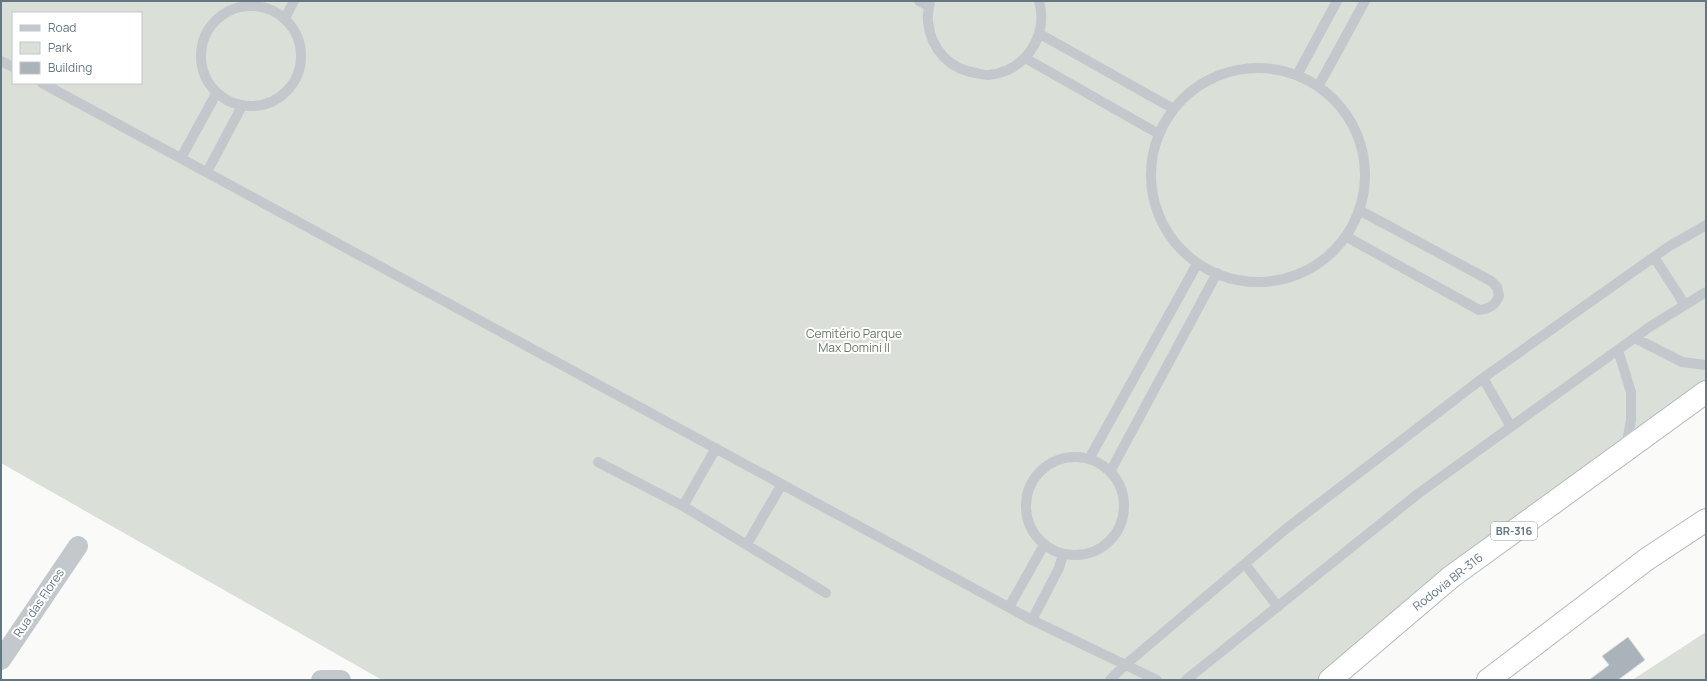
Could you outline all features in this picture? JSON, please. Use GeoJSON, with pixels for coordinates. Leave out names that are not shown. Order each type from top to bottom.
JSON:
{"type":"FeatureCollection","features":[{"type":"Feature","properties":{"kind":"highway","name":"Rodovia BR-316"},"geometry":{"type":"LineString","coordinates":[[1330,680],[1451,577],[1706,392]]}},
{"type":"Feature","properties":{"kind":"highway"},"geometry":{"type":"LineString","coordinates":[[1488,680],[1647,559],[1706,520]]}},
{"type":"Feature","properties":{"kind":"street","name":"Rua das Flores"},"geometry":{"type":"LineString","coordinates":[[1,660],[78,546]]}},
{"type":"Feature","properties":{"kind":"street"},"geometry":{"type":"LineString","coordinates":[[321,680],[341,680]]}},
{"type":"Feature","properties":{"kind":"lane"},"geometry":{"type":"LineString","coordinates":[[285,18],[294,1]]}},
{"type":"Feature","properties":{"kind":"lane"},"geometry":{"type":"LineString","coordinates":[[919,1],[930,4],[927,21],[933,42],[945,60],[964,72],[987,75],[1010,69],[1029,55],[1040,34],[1042,12],[1039,1]]}},
{"type":"Feature","properties":{"kind":"lane"},"geometry":{"type":"LineString","coordinates":[[1297,75],[1337,1]]}},
{"type":"Feature","properties":{"kind":"lane"},"geometry":{"type":"LineString","coordinates":[[1319,85],[1365,1]]}},
{"type":"Feature","properties":{"kind":"lane"},"geometry":{"type":"LineString","coordinates":[[260,3],[285,18],[294,29],[300,42],[302,56],[299,71],[293,84],[283,94],[271,102],[257,106],[242,106],[229,102],[216,94],[207,83],[201,70],[200,55],[202,41],[208,28],[218,17],[230,10],[260,3]]}},
{"type":"Feature","properties":{"kind":"lane"},"geometry":{"type":"LineString","coordinates":[[1040,34],[1172,108]]}},
{"type":"Feature","properties":{"kind":"lane"},"geometry":{"type":"LineString","coordinates":[[1025,58],[1159,134]]}},
{"type":"Feature","properties":{"kind":"lane"},"geometry":{"type":"LineString","coordinates":[[1,61],[12,66]]}},
{"type":"Feature","properties":{"kind":"lane"},"geometry":{"type":"LineString","coordinates":[[1241,68],[1282,69],[1319,85],[1349,116],[1365,155],[1364,198],[1347,237],[1315,267],[1275,282],[1231,280],[1193,262],[1164,230],[1150,189],[1153,147],[1172,108],[1203,81],[1241,68]]}},
{"type":"Feature","properties":{"kind":"lane"},"geometry":{"type":"LineString","coordinates":[[44,84],[1032,620],[1157,680]]}},
{"type":"Feature","properties":{"kind":"lane"},"geometry":{"type":"LineString","coordinates":[[181,158],[216,94]]}},
{"type":"Feature","properties":{"kind":"lane"},"geometry":{"type":"LineString","coordinates":[[207,172],[242,106]]}},
{"type":"Feature","properties":{"kind":"lane"},"geometry":{"type":"LineString","coordinates":[[1347,237],[1480,310],[1488,309],[1495,303],[1499,296],[1497,287],[1491,281],[1358,210]]}},
{"type":"Feature","properties":{"kind":"lane"},"geometry":{"type":"LineString","coordinates":[[1110,680],[1125,665],[1287,528],[1483,378],[1654,257],[1706,225]]}},
{"type":"Feature","properties":{"kind":"lane"},"geometry":{"type":"LineString","coordinates":[[1654,257],[1685,305]]}},
{"type":"Feature","properties":{"kind":"lane"},"geometry":{"type":"LineString","coordinates":[[1089,459],[1197,264]]}},
{"type":"Feature","properties":{"kind":"lane"},"geometry":{"type":"LineString","coordinates":[[1110,472],[1217,273]]}},
{"type":"Feature","properties":{"kind":"lane"},"geometry":{"type":"LineString","coordinates":[[1186,680],[1419,493],[1635,338],[1706,292]]}},
{"type":"Feature","properties":{"kind":"lane"},"geometry":{"type":"LineString","coordinates":[[1635,338],[1682,362],[1706,365]]}},
{"type":"Feature","properties":{"kind":"lane"},"geometry":{"type":"LineString","coordinates":[[1618,350],[1631,392],[1631,420],[1625,450]]}},
{"type":"Feature","properties":{"kind":"lane"},"geometry":{"type":"LineString","coordinates":[[1483,378],[1511,427]]}},
{"type":"Feature","properties":{"kind":"lane"},"geometry":{"type":"LineString","coordinates":[[683,506],[716,448]]}},
{"type":"Feature","properties":{"kind":"lane"},"geometry":{"type":"LineString","coordinates":[[1070,457],[1089,459],[1105,467],[1110,472],[1117,480],[1124,496],[1124,514],[1118,531],[1103,547],[1084,555],[1063,554],[1044,545],[1032,530],[1026,512],[1028,493],[1037,476],[1052,463],[1070,457]]}},
{"type":"Feature","properties":{"kind":"lane"},"geometry":{"type":"LineString","coordinates":[[598,462],[683,506],[826,593]]}},
{"type":"Feature","properties":{"kind":"lane"},"geometry":{"type":"LineString","coordinates":[[747,544],[782,484]]}},
{"type":"Feature","properties":{"kind":"lane"},"geometry":{"type":"LineString","coordinates":[[1009,607],[1044,545]]}},
{"type":"Feature","properties":{"kind":"lane"},"geometry":{"type":"LineString","coordinates":[[1032,620],[1059,568],[1063,554]]}},
{"type":"Feature","properties":{"kind":"lane"},"geometry":{"type":"LineString","coordinates":[[1245,564],[1278,607]]}},
{"type":"Feature","properties":{"kind":"green space","name":"Cemitério Parque Max Domini ll"},"geometry":{"type":"Polygon","coordinates":[[[1,1],[1706,1],[1706,392],[1330,680],[382,680],[1,463],[1,1]]]}},
{"type":"Feature","properties":{"kind":"green space"},"geometry":{"type":"Polygon","coordinates":[[[1706,632],[1706,680],[1632,680],[1706,632]]]}},
{"type":"Feature","properties":{"kind":"building"},"geometry":{"type":"Polygon","coordinates":[[[1628,637],[1645,660],[1618,680],[1589,680],[1609,665],[1602,656],[1628,637]]]}}]}
